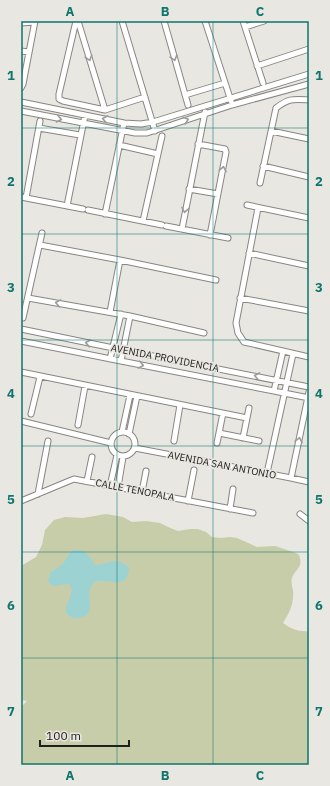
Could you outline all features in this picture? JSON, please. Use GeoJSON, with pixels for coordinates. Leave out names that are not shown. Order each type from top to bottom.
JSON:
{"type":"FeatureCollection","features":[{"type":"Feature","properties":{"kind":"street"},"geometry":{"type":"LineString","coordinates":[[21,23],[35,21],[21,88]]}},
{"type":"Feature","properties":{"kind":"street"},"geometry":{"type":"LineString","coordinates":[[77,21],[59,99],[105,110],[145,97]]}},
{"type":"Feature","properties":{"kind":"street"},"geometry":{"type":"LineString","coordinates":[[77,21],[105,110]]}},
{"type":"Feature","properties":{"kind":"street"},"geometry":{"type":"LineString","coordinates":[[122,21],[155,131]]}},
{"type":"Feature","properties":{"kind":"street"},"geometry":{"type":"LineString","coordinates":[[164,21],[188,105]]}},
{"type":"Feature","properties":{"kind":"street"},"geometry":{"type":"LineString","coordinates":[[205,21],[232,106]]}},
{"type":"Feature","properties":{"kind":"street"},"geometry":{"type":"LineString","coordinates":[[264,21],[244,24],[264,86]]}},
{"type":"Feature","properties":{"kind":"street"},"geometry":{"type":"LineString","coordinates":[[257,66],[309,49]]}},
{"type":"Feature","properties":{"kind":"street"},"geometry":{"type":"LineString","coordinates":[[21,51],[29,52]]}},
{"type":"Feature","properties":{"kind":"street"},"geometry":{"type":"LineString","coordinates":[[21,102],[124,123],[141,124],[153,122],[264,86],[309,74]]}},
{"type":"Feature","properties":{"kind":"street"},"geometry":{"type":"LineString","coordinates":[[185,95],[225,82]]}},
{"type":"Feature","properties":{"kind":"street"},"geometry":{"type":"LineString","coordinates":[[21,111],[122,131],[147,133],[205,114],[309,84]]}},
{"type":"Feature","properties":{"kind":"street"},"geometry":{"type":"LineString","coordinates":[[260,183],[276,108],[284,102],[295,99],[309,100]]}},
{"type":"Feature","properties":{"kind":"street"},"geometry":{"type":"LineString","coordinates":[[182,229],[206,106]]}},
{"type":"Feature","properties":{"kind":"street"},"geometry":{"type":"LineString","coordinates":[[67,206],[85,115]]}},
{"type":"Feature","properties":{"kind":"street"},"geometry":{"type":"LineString","coordinates":[[40,121],[23,197],[228,238]]}},
{"type":"Feature","properties":{"kind":"street"},"geometry":{"type":"LineString","coordinates":[[105,214],[124,123]]}},
{"type":"Feature","properties":{"kind":"street"},"geometry":{"type":"LineString","coordinates":[[39,128],[80,135]]}},
{"type":"Feature","properties":{"kind":"street"},"geometry":{"type":"LineString","coordinates":[[271,131],[309,139]]}},
{"type":"Feature","properties":{"kind":"street"},"geometry":{"type":"LineString","coordinates":[[143,221],[162,136]]}},
{"type":"Feature","properties":{"kind":"street"},"geometry":{"type":"LineString","coordinates":[[198,144],[226,150],[210,235]]}},
{"type":"Feature","properties":{"kind":"street"},"geometry":{"type":"LineString","coordinates":[[119,145],[158,154]]}},
{"type":"Feature","properties":{"kind":"street"},"geometry":{"type":"LineString","coordinates":[[263,166],[309,177]]}},
{"type":"Feature","properties":{"kind":"street"},"geometry":{"type":"LineString","coordinates":[[190,189],[218,194]]}},
{"type":"Feature","properties":{"kind":"street"},"geometry":{"type":"LineString","coordinates":[[247,205],[309,218]]}},
{"type":"Feature","properties":{"kind":"street"},"geometry":{"type":"LineString","coordinates":[[258,208],[240,298],[236,323],[238,333],[244,342],[309,357]]}},
{"type":"Feature","properties":{"kind":"street"},"geometry":{"type":"LineString","coordinates":[[23,318],[42,233]]}},
{"type":"Feature","properties":{"kind":"street"},"geometry":{"type":"LineString","coordinates":[[40,245],[216,280]]}},
{"type":"Feature","properties":{"kind":"street"},"geometry":{"type":"LineString","coordinates":[[249,253],[309,266]]}},
{"type":"Feature","properties":{"kind":"street"},"geometry":{"type":"LineString","coordinates":[[110,312],[120,260]]}},
{"type":"Feature","properties":{"kind":"street"},"geometry":{"type":"LineString","coordinates":[[28,298],[121,314],[204,333]]}},
{"type":"Feature","properties":{"kind":"street"},"geometry":{"type":"LineString","coordinates":[[240,298],[309,311]]}},
{"type":"Feature","properties":{"kind":"street"},"geometry":{"type":"LineString","coordinates":[[110,359],[121,314]]}},
{"type":"Feature","properties":{"kind":"street"},"geometry":{"type":"LineString","coordinates":[[121,361],[130,316]]}},
{"type":"Feature","properties":{"kind":"street","name":"AVENIDA PROVIDENCIA"},"geometry":{"type":"LineString","coordinates":[[21,329],[309,387]]}},
{"type":"Feature","properties":{"kind":"street","name":"AVENIDA PROVIDENCIA"},"geometry":{"type":"LineString","coordinates":[[21,341],[308,398]]}},
{"type":"Feature","properties":{"kind":"street"},"geometry":{"type":"LineString","coordinates":[[274,391],[283,351]]}},
{"type":"Feature","properties":{"kind":"street"},"geometry":{"type":"LineString","coordinates":[[266,473],[293,354]]}},
{"type":"Feature","properties":{"kind":"street"},"geometry":{"type":"LineString","coordinates":[[21,372],[247,418]]}},
{"type":"Feature","properties":{"kind":"street"},"geometry":{"type":"LineString","coordinates":[[31,414],[40,376]]}},
{"type":"Feature","properties":{"kind":"street"},"geometry":{"type":"LineString","coordinates":[[78,424],[86,386]]}},
{"type":"Feature","properties":{"kind":"street"},"geometry":{"type":"LineString","coordinates":[[291,478],[309,392]]}},
{"type":"Feature","properties":{"kind":"street"},"geometry":{"type":"LineString","coordinates":[[122,432],[130,395]]}},
{"type":"Feature","properties":{"kind":"street"},"geometry":{"type":"LineString","coordinates":[[129,434],[137,396]]}},
{"type":"Feature","properties":{"kind":"street"},"geometry":{"type":"LineString","coordinates":[[174,442],[180,405]]}},
{"type":"Feature","properties":{"kind":"street"},"geometry":{"type":"LineString","coordinates":[[243,438],[249,408]]}},
{"type":"Feature","properties":{"kind":"street"},"geometry":{"type":"LineString","coordinates":[[217,443],[223,413]]}},
{"type":"Feature","properties":{"kind":"street"},"geometry":{"type":"LineString","coordinates":[[21,421],[111,443]]}},
{"type":"Feature","properties":{"kind":"street"},"geometry":{"type":"LineString","coordinates":[[122,432],[129,434],[134,439],[135,448],[133,452],[123,457],[117,455],[112,450],[112,439],[122,432]]}},
{"type":"Feature","properties":{"kind":"street"},"geometry":{"type":"LineString","coordinates":[[219,433],[259,441]]}},
{"type":"Feature","properties":{"kind":"street"},"geometry":{"type":"LineString","coordinates":[[38,494],[48,441]]}},
{"type":"Feature","properties":{"kind":"street","name":"AVENIDA SAN ANTONIO"},"geometry":{"type":"LineString","coordinates":[[135,448],[309,482]]}},
{"type":"Feature","properties":{"kind":"street"},"geometry":{"type":"LineString","coordinates":[[110,486],[117,455]]}},
{"type":"Feature","properties":{"kind":"street"},"geometry":{"type":"LineString","coordinates":[[87,481],[92,457]]}},
{"type":"Feature","properties":{"kind":"street"},"geometry":{"type":"LineString","coordinates":[[118,487],[123,457]]}},
{"type":"Feature","properties":{"kind":"street"},"geometry":{"type":"LineString","coordinates":[[188,501],[194,470]]}},
{"type":"Feature","properties":{"kind":"street"},"geometry":{"type":"LineString","coordinates":[[142,492],[146,471]]}},
{"type":"Feature","properties":{"kind":"street","name":"CALLE TENOPALA"},"geometry":{"type":"LineString","coordinates":[[21,502],[74,479],[253,513]]}},
{"type":"Feature","properties":{"kind":"street"},"geometry":{"type":"LineString","coordinates":[[230,509],[233,489]]}},
{"type":"Feature","properties":{"kind":"street"},"geometry":{"type":"LineString","coordinates":[[300,514],[309,522]]}},
{"type":"Feature","properties":{"kind":"green space"},"geometry":{"type":"Polygon","coordinates":[[[106,514],[123,517],[132,522],[146,521],[160,523],[178,531],[198,529],[206,532],[212,537],[237,538],[257,547],[275,546],[299,555],[300,566],[293,575],[292,579],[292,604],[283,623],[295,630],[309,631],[309,765],[21,765],[21,707],[27,701],[21,700],[21,566],[36,557],[42,545],[45,530],[54,520],[65,517],[83,518],[106,514]]]}},
{"type":"Feature","properties":{"kind":"water"},"geometry":{"type":"Polygon","coordinates":[[[73,550],[85,552],[95,565],[118,561],[122,562],[129,568],[124,581],[101,581],[95,582],[91,586],[89,595],[90,609],[85,616],[80,618],[69,616],[66,613],[66,607],[72,590],[69,584],[52,586],[48,581],[50,573],[63,564],[73,550]]]}}]}
